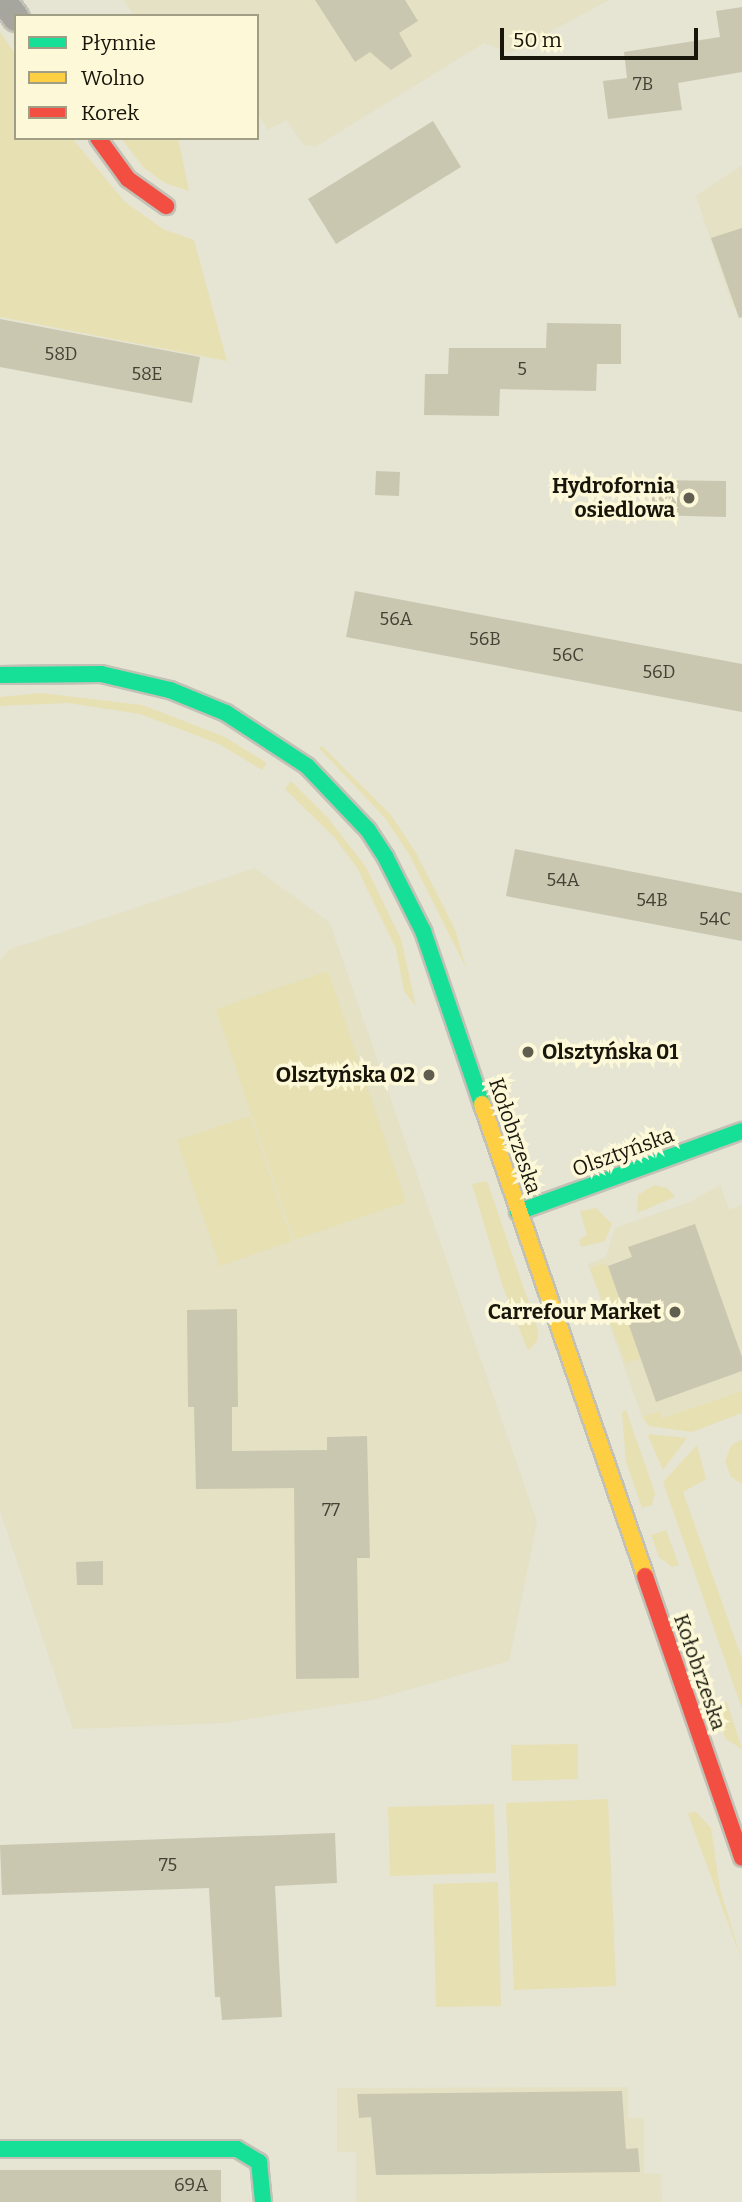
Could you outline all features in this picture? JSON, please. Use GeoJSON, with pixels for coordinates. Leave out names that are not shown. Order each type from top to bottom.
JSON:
{"type":"FeatureCollection","features":[{"type":"Feature","properties":{"kind":"street"},"geometry":{"type":"LineString","coordinates":[[3,0],[14,15]]}},
{"type":"Feature","properties":{"kind":"street"},"geometry":{"type":"LineString","coordinates":[[99,140],[128,179],[166,206]]}},
{"type":"Feature","properties":{"kind":"street","name":"Kołobrzeska"},"geometry":{"type":"LineString","coordinates":[[0,675],[101,674],[179,693],[253,726],[328,785],[368,830],[408,897],[742,1858]]}},
{"type":"Feature","properties":{"kind":"street","name":"Olsztyńska"},"geometry":{"type":"LineString","coordinates":[[518,1212],[742,1132]]}},
{"type":"Feature","properties":{"kind":"street"},"geometry":{"type":"LineString","coordinates":[[0,2149],[237,2150],[250,2153],[259,2162],[263,2202]]}},
{"type":"Feature","properties":{"kind":"shaded area"},"geometry":{"type":"Polygon","coordinates":[[[124,0],[609,0],[511,53],[484,43],[315,147],[304,145],[286,120],[268,130],[259,115],[259,14],[133,14],[124,0]]]}},
{"type":"Feature","properties":{"kind":"shaded area"},"geometry":{"type":"Polygon","coordinates":[[[0,32],[14,52],[14,140],[74,140],[125,202],[163,229],[194,240],[227,361],[0,317],[0,32]]]}},
{"type":"Feature","properties":{"kind":"shaded area"},"geometry":{"type":"Polygon","coordinates":[[[123,140],[178,140],[189,191],[165,183],[144,168],[123,140]]]}},
{"type":"Feature","properties":{"kind":"shaded area"},"geometry":{"type":"Polygon","coordinates":[[[742,165],[742,304],[733,307],[696,196],[742,165]]]}},
{"type":"Feature","properties":{"kind":"shaded area"},"geometry":{"type":"Polygon","coordinates":[[[41,693],[142,705],[223,736],[267,763],[262,770],[219,744],[140,714],[68,703],[0,706],[0,697],[41,693]]]}},
{"type":"Feature","properties":{"kind":"shaded area"},"geometry":{"type":"Polygon","coordinates":[[[322,746],[391,815],[416,853],[455,929],[466,968],[409,854],[385,818],[319,748],[322,746]]]}},
{"type":"Feature","properties":{"kind":"shaded area"},"geometry":{"type":"Polygon","coordinates":[[[291,781],[328,818],[366,867],[401,939],[416,1006],[404,991],[396,949],[357,868],[334,837],[285,789],[291,781]]]}},
{"type":"Feature","properties":{"kind":"shaded area"},"geometry":{"type":"Polygon","coordinates":[[[255,868],[330,923],[537,1522],[509,1661],[376,1699],[224,1723],[73,1729],[0,1511],[0,961],[8,950],[255,868]]]}},
{"type":"Feature","properties":{"kind":"shaded area"},"geometry":{"type":"Polygon","coordinates":[[[328,971],[406,1202],[294,1240],[216,1009],[328,971]]]}},
{"type":"Feature","properties":{"kind":"shaded area"},"geometry":{"type":"Polygon","coordinates":[[[250,1116],[292,1241],[220,1266],[177,1140],[250,1116]]]}},
{"type":"Feature","properties":{"kind":"shaded area"},"geometry":{"type":"Polygon","coordinates":[[[487,1181],[538,1330],[537,1341],[528,1351],[503,1287],[472,1184],[487,1181]]]}},
{"type":"Feature","properties":{"kind":"shaded area"},"geometry":{"type":"Polygon","coordinates":[[[654,1185],[667,1188],[675,1197],[637,1213],[638,1195],[654,1185]]]}},
{"type":"Feature","properties":{"kind":"shaded area"},"geometry":{"type":"Polygon","coordinates":[[[720,1185],[729,1210],[742,1205],[742,1391],[661,1418],[659,1411],[642,1417],[588,1264],[606,1257],[615,1228],[690,1202],[720,1185]]]}},
{"type":"Feature","properties":{"kind":"shaded area"},"geometry":{"type":"Polygon","coordinates":[[[596,1208],[612,1224],[605,1241],[581,1247],[579,1240],[587,1235],[580,1211],[596,1208]]]}},
{"type":"Feature","properties":{"kind":"shaded area"},"geometry":{"type":"Polygon","coordinates":[[[603,1264],[608,1266],[641,1358],[626,1363],[590,1268],[603,1264]]]}},
{"type":"Feature","properties":{"kind":"shaded area"},"geometry":{"type":"Polygon","coordinates":[[[742,1391],[742,1413],[692,1432],[649,1426],[642,1417],[660,1411],[662,1418],[742,1391]]]}},
{"type":"Feature","properties":{"kind":"shaded area"},"geometry":{"type":"Polygon","coordinates":[[[626,1410],[655,1493],[652,1505],[642,1508],[626,1462],[622,1412],[626,1410]]]}},
{"type":"Feature","properties":{"kind":"shaded area"},"geometry":{"type":"Polygon","coordinates":[[[648,1436],[687,1438],[663,1470],[648,1436]]]}},
{"type":"Feature","properties":{"kind":"shaded area"},"geometry":{"type":"Polygon","coordinates":[[[742,1439],[742,1484],[731,1477],[725,1461],[731,1446],[742,1439]]]}},
{"type":"Feature","properties":{"kind":"shaded area"},"geometry":{"type":"Polygon","coordinates":[[[697,1445],[706,1479],[683,1492],[742,1659],[742,1709],[663,1482],[697,1445]]]}},
{"type":"Feature","properties":{"kind":"shaded area"},"geometry":{"type":"Polygon","coordinates":[[[666,1530],[679,1565],[672,1567],[659,1557],[651,1535],[666,1530]]]}},
{"type":"Feature","properties":{"kind":"shaded area"},"geometry":{"type":"Polygon","coordinates":[[[727,1702],[742,1749],[726,1739],[716,1720],[720,1704],[727,1702]]]}},
{"type":"Feature","properties":{"kind":"shaded area"},"geometry":{"type":"Polygon","coordinates":[[[578,1744],[578,1779],[512,1781],[511,1745],[578,1744]]]}},
{"type":"Feature","properties":{"kind":"shaded area"},"geometry":{"type":"Polygon","coordinates":[[[608,1799],[616,1986],[514,1990],[506,1803],[608,1799]]]}},
{"type":"Feature","properties":{"kind":"shaded area"},"geometry":{"type":"Polygon","coordinates":[[[494,1804],[496,1873],[390,1876],[388,1807],[494,1804]]]}},
{"type":"Feature","properties":{"kind":"shaded area"},"geometry":{"type":"Polygon","coordinates":[[[695,1811],[711,1828],[720,1889],[742,1961],[688,1814],[695,1811]]]}},
{"type":"Feature","properties":{"kind":"shaded area"},"geometry":{"type":"Polygon","coordinates":[[[498,1882],[501,2006],[436,2007],[433,1884],[498,1882]]]}},
{"type":"Feature","properties":{"kind":"shaded area"},"geometry":{"type":"Polygon","coordinates":[[[628,2087],[628,2118],[644,2118],[644,2173],[661,2174],[662,2202],[356,2202],[356,2152],[337,2152],[337,2088],[628,2087]]]}},
{"type":"Feature","properties":{"kind":"building"},"geometry":{"type":"Polygon","coordinates":[[[315,0],[405,0],[418,21],[399,33],[412,56],[391,70],[370,52],[355,62],[315,0]]]}},
{"type":"Feature","properties":{"kind":"building"},"geometry":{"type":"Polygon","coordinates":[[[742,7],[742,72],[678,83],[682,110],[608,119],[603,81],[627,78],[624,52],[720,37],[716,11],[742,7]]]}},
{"type":"Feature","properties":{"kind":"building"},"geometry":{"type":"Polygon","coordinates":[[[433,121],[461,167],[336,244],[308,199],[433,121]]]}},
{"type":"Feature","properties":{"kind":"building"},"geometry":{"type":"Polygon","coordinates":[[[742,228],[742,317],[739,318],[711,238],[742,228]]]}},
{"type":"Feature","properties":{"kind":"building"},"geometry":{"type":"Polygon","coordinates":[[[0,319],[200,357],[192,403],[0,367],[0,319]]]}},
{"type":"Feature","properties":{"kind":"building"},"geometry":{"type":"Polygon","coordinates":[[[547,323],[621,324],[621,364],[597,364],[596,391],[500,389],[499,416],[424,415],[425,374],[448,374],[449,348],[546,348],[547,323]]]}},
{"type":"Feature","properties":{"kind":"building"},"geometry":{"type":"Polygon","coordinates":[[[376,471],[400,472],[399,496],[375,495],[376,471]]]}},
{"type":"Feature","properties":{"kind":"building","name":"Hydrofornia osiedlowa"},"geometry":{"type":"Polygon","coordinates":[[[652,480],[726,481],[726,517],[651,515],[652,480]]]}},
{"type":"Feature","properties":{"kind":"building"},"geometry":{"type":"Polygon","coordinates":[[[355,591],[742,664],[742,712],[346,637],[355,591]]]}},
{"type":"Feature","properties":{"kind":"building"},"geometry":{"type":"Polygon","coordinates":[[[515,849],[742,893],[742,941],[506,896],[515,849]]]}},
{"type":"Feature","properties":{"kind":"building","name":"Carrefour Market"},"geometry":{"type":"Polygon","coordinates":[[[695,1224],[742,1357],[742,1371],[656,1402],[608,1266],[632,1257],[628,1247],[695,1224]]]}},
{"type":"Feature","properties":{"kind":"building"},"geometry":{"type":"Polygon","coordinates":[[[237,1309],[238,1407],[232,1407],[232,1451],[327,1450],[327,1437],[367,1436],[370,1558],[357,1558],[359,1678],[296,1679],[294,1488],[196,1489],[194,1407],[188,1407],[187,1310],[237,1309]]]}},
{"type":"Feature","properties":{"kind":"building"},"geometry":{"type":"Polygon","coordinates":[[[103,1561],[103,1585],[77,1585],[76,1562],[103,1561]]]}},
{"type":"Feature","properties":{"kind":"building"},"geometry":{"type":"Polygon","coordinates":[[[335,1833],[337,1883],[275,1886],[282,2017],[222,2020],[220,1997],[215,1997],[209,1888],[2,1895],[0,1845],[335,1833]]]}},
{"type":"Feature","properties":{"kind":"building"},"geometry":{"type":"Polygon","coordinates":[[[622,2091],[626,2149],[638,2148],[640,2172],[376,2175],[371,2117],[359,2118],[357,2094],[622,2091]]]}},
{"type":"Feature","properties":{"kind":"building"},"geometry":{"type":"Polygon","coordinates":[[[0,2170],[221,2170],[221,2202],[0,2202],[0,2170]]]}},
{"type":"Feature","properties":{"kind":"traffic: fast"},"geometry":{"type":"LineString","coordinates":[[0,675],[101,674],[170,690],[226,713],[307,766],[368,830],[386,858],[423,931],[482,1104]]}},
{"type":"Feature","properties":{"kind":"traffic: fast"},"geometry":{"type":"LineString","coordinates":[[518,1212],[742,1131]]}},
{"type":"Feature","properties":{"kind":"traffic: fast"},"geometry":{"type":"LineString","coordinates":[[0,2149],[237,2149],[259,2162],[263,2202]]}},
{"type":"Feature","properties":{"kind":"traffic: slow"},"geometry":{"type":"LineString","coordinates":[[482,1104],[645,1576]]}},
{"type":"Feature","properties":{"kind":"traffic: jam"},"geometry":{"type":"LineString","coordinates":[[99,140],[128,179],[166,206]]}},
{"type":"Feature","properties":{"kind":"traffic: jam"},"geometry":{"type":"LineString","coordinates":[[645,1576],[742,1858]]}},
{"type":"Feature","properties":{"kind":"place","name":"Hydrofornia osiedlowa"},"geometry":{"type":"Point","coordinates":[689,498]}},
{"type":"Feature","properties":{"kind":"place","name":"Olsztyńska 01"},"geometry":{"type":"Point","coordinates":[528,1052]}},
{"type":"Feature","properties":{"kind":"place","name":"Olsztyńska 02"},"geometry":{"type":"Point","coordinates":[429,1075]}},
{"type":"Feature","properties":{"kind":"place","name":"Carrefour Market"},"geometry":{"type":"Point","coordinates":[675,1312]}}]}
